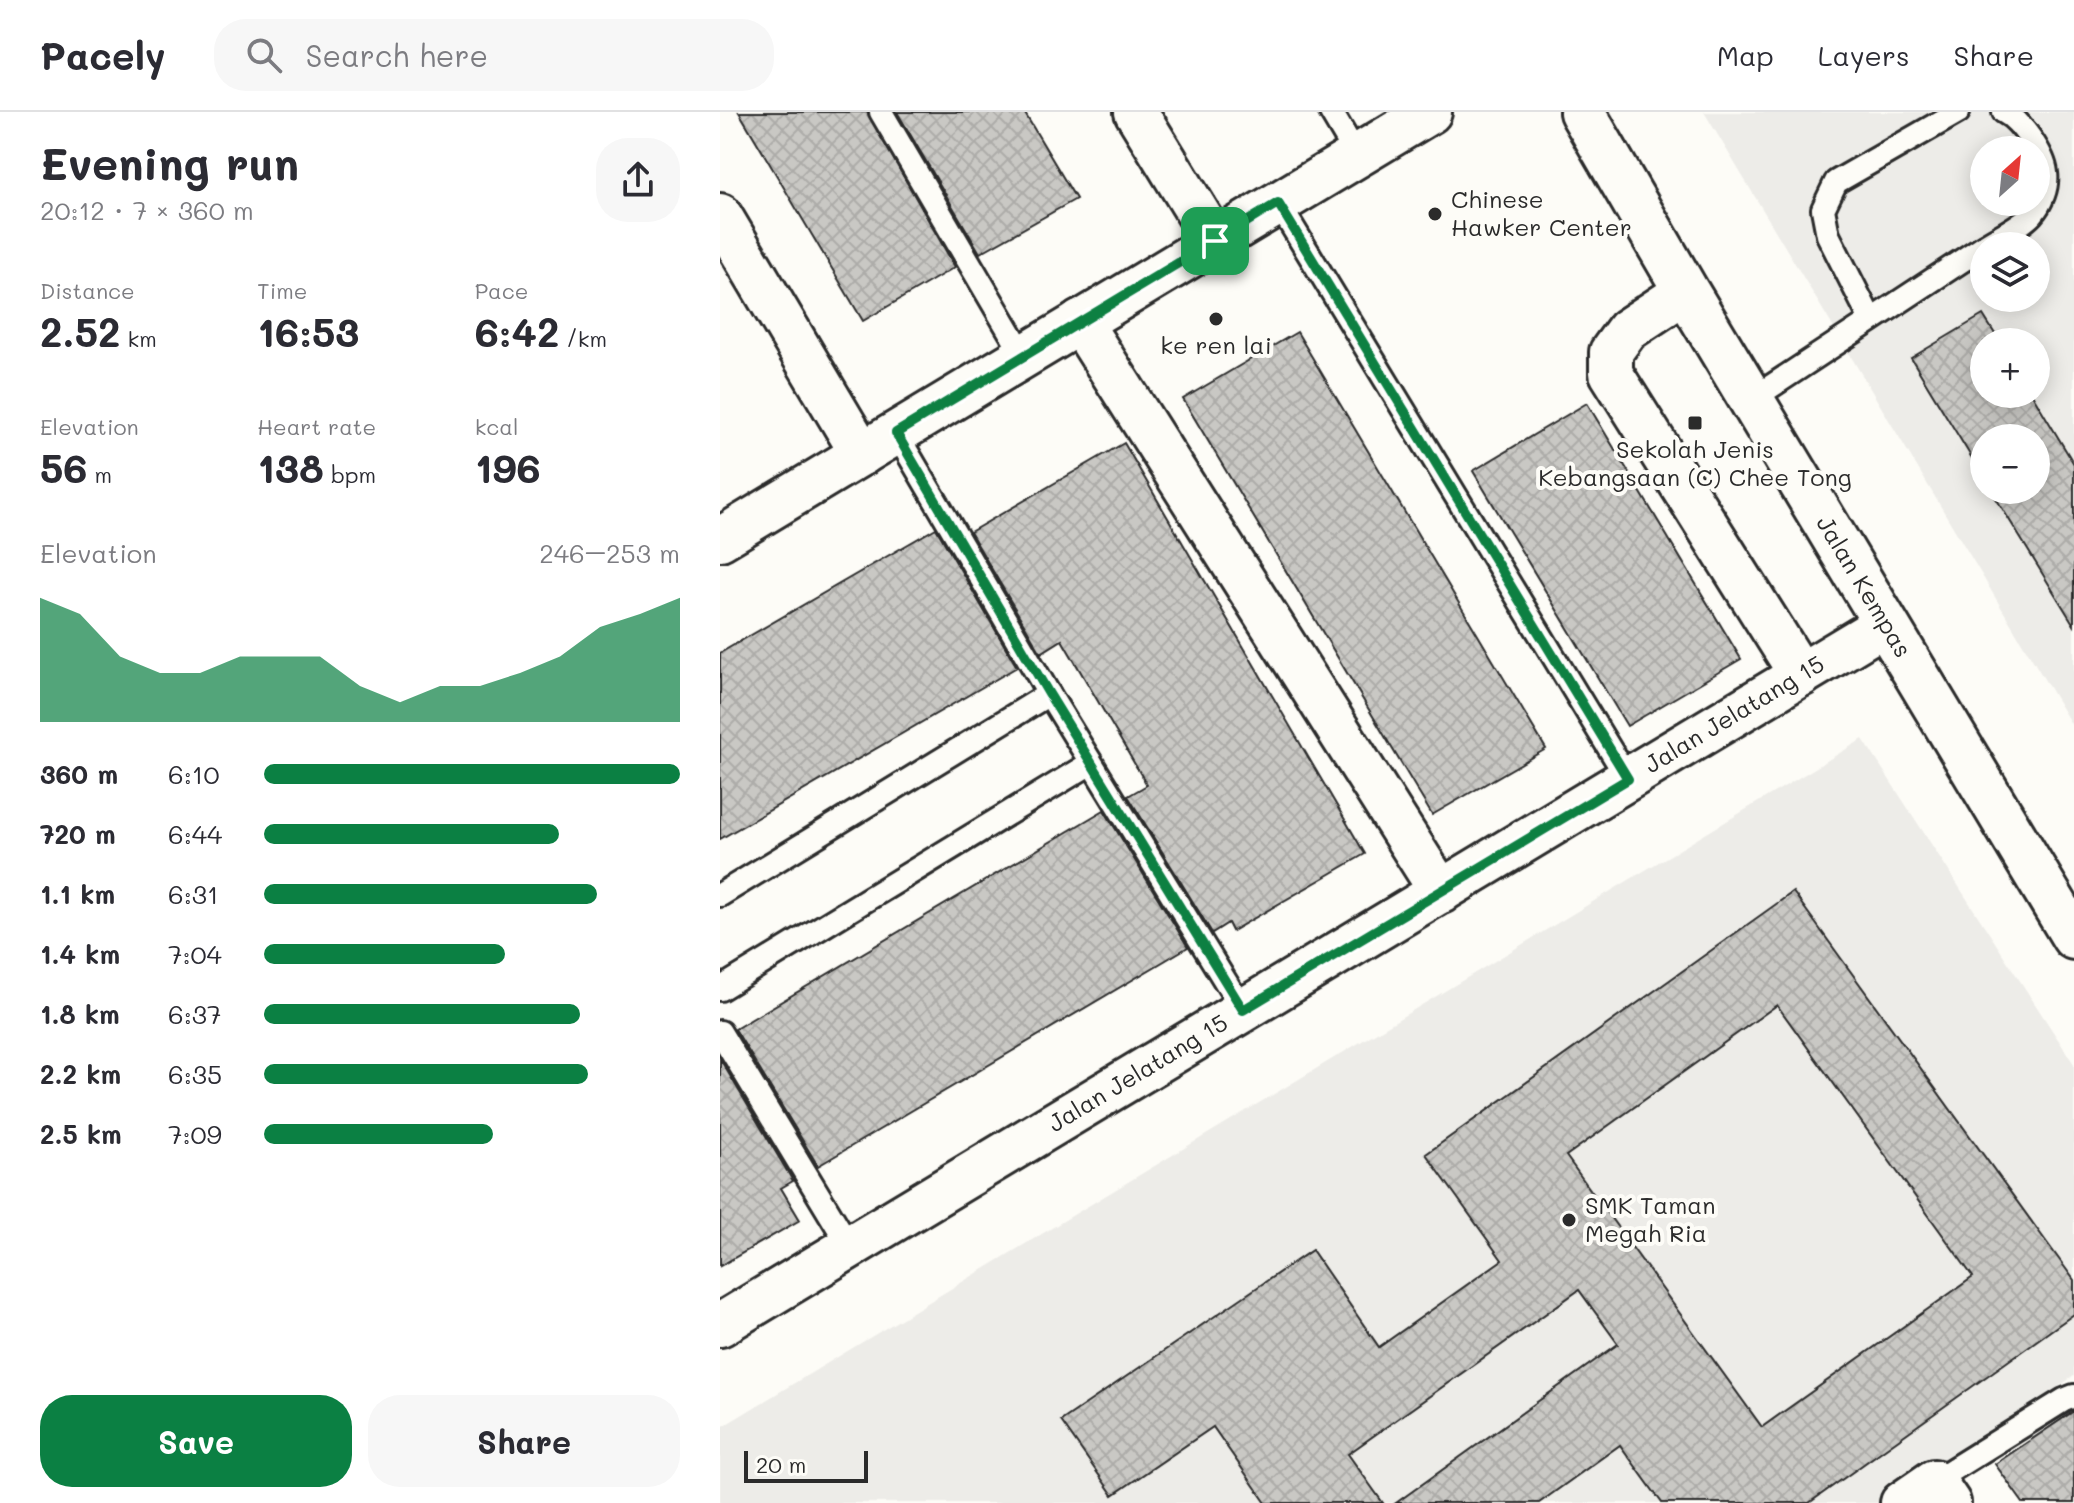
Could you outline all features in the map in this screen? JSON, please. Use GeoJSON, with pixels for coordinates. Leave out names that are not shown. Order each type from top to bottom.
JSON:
{"type":"FeatureCollection","features":[{"type":"Feature","properties":{"kind":"street"},"geometry":{"type":"LineString","coordinates":[[1136,112],[1215,241]]}},
{"type":"Feature","properties":{"kind":"street"},"geometry":{"type":"LineString","coordinates":[[720,539],[1430,112]]}},
{"type":"Feature","properties":{"kind":"street","name":"Jalan Kempas"},"geometry":{"type":"LineString","coordinates":[[1582,112],[2074,937]]}},
{"type":"Feature","properties":{"kind":"street"},"geometry":{"type":"LineString","coordinates":[[720,215],[879,443]]}},
{"type":"Feature","properties":{"kind":"street"},"geometry":{"type":"LineString","coordinates":[[1686,291],[1627,330],[1611,352],[1611,373],[1801,675]]}},
{"type":"Feature","properties":{"kind":"street"},"geometry":{"type":"LineString","coordinates":[[1080,322],[1441,892]]}},
{"type":"Feature","properties":{"kind":"street","name":"Jalan Jelatang 15"},"geometry":{"type":"LineString","coordinates":[[720,1325],[1885,624]]}},
{"type":"Feature","properties":{"kind":"lane"},"geometry":{"type":"LineString","coordinates":[[881,112],[1024,356]]}},
{"type":"Feature","properties":{"kind":"lane"},"geometry":{"type":"LineString","coordinates":[[1331,112],[1357,156]]}},
{"type":"Feature","properties":{"kind":"lane"},"geometry":{"type":"LineString","coordinates":[[1871,320],[1828,235],[1823,209],[1836,182],[1958,112]]}},
{"type":"Feature","properties":{"kind":"lane"},"geometry":{"type":"LineString","coordinates":[[2004,112],[2012,116],[2034,144],[2046,172],[2045,192],[2031,215],[2005,232]]}},
{"type":"Feature","properties":{"kind":"lane"},"geometry":{"type":"LineString","coordinates":[[1278,203],[1628,779]]}},
{"type":"Feature","properties":{"kind":"lane"},"geometry":{"type":"LineString","coordinates":[[1752,399],[1970,255]]}},
{"type":"Feature","properties":{"kind":"lane"},"geometry":{"type":"LineString","coordinates":[[879,443],[1049,694],[1243,1010]]}},
{"type":"Feature","properties":{"kind":"lane"},"geometry":{"type":"LineString","coordinates":[[720,895],[1049,694]]}},
{"type":"Feature","properties":{"kind":"lane"},"geometry":{"type":"LineString","coordinates":[[720,989],[1091,763]]}},
{"type":"Feature","properties":{"kind":"lane"},"geometry":{"type":"LineString","coordinates":[[720,1032],[850,1247]]}},
{"type":"Feature","properties":{"kind":"lane"},"geometry":{"type":"LineString","coordinates":[[1929,1496],[2074,1396]]}},
{"type":"Feature","properties":{"kind":"shaded area"},"geometry":{"type":"Polygon","coordinates":[[[1704,112],[2074,112],[2074,729],[1704,112]]]}},
{"type":"Feature","properties":{"kind":"shaded area","name":"SMK Taman Megah Ria"},"geometry":{"type":"Polygon","coordinates":[[[1863,739],[2074,1064],[2074,1376],[1887,1503],[720,1503],[720,1428],[1863,739]]]}},
{"type":"Feature","properties":{"kind":"building"},"geometry":{"type":"Polygon","coordinates":[[[739,112],[867,112],[955,267],[863,321],[739,112]]]}},
{"type":"Feature","properties":{"kind":"building"},"geometry":{"type":"Polygon","coordinates":[[[897,112],[1024,112],[1076,199],[980,253],[897,112]]]}},
{"type":"Feature","properties":{"kind":"building"},"geometry":{"type":"Polygon","coordinates":[[[1983,315],[1991,328],[1970,328],[1970,408],[2040,408],[2050,424],[1970,424],[1970,455],[1911,358],[1983,315]]]}},
{"type":"Feature","properties":{"kind":"building"},"geometry":{"type":"Polygon","coordinates":[[[1297,332],[1546,749],[1432,815],[1183,399],[1297,332]]]}},
{"type":"Feature","properties":{"kind":"building"},"geometry":{"type":"Polygon","coordinates":[[[1587,403],[1741,659],[1627,726],[1473,471],[1587,403]]]}},
{"type":"Feature","properties":{"kind":"building"},"geometry":{"type":"Polygon","coordinates":[[[2050,424],[2074,464],[2074,625],[2000,504],[2050,504],[2050,424]]]}},
{"type":"Feature","properties":{"kind":"building"},"geometry":{"type":"Polygon","coordinates":[[[1124,443],[1365,854],[1232,931],[1228,923],[1212,933],[1128,796],[1147,785],[1062,640],[1041,653],[970,532],[1124,443]]]}},
{"type":"Feature","properties":{"kind":"building"},"geometry":{"type":"Polygon","coordinates":[[[936,528],[1017,667],[720,839],[720,653],[936,528]]]}},
{"type":"Feature","properties":{"kind":"building"},"geometry":{"type":"Polygon","coordinates":[[[1104,810],[1188,947],[818,1166],[735,1029],[1104,810]]]}},
{"type":"Feature","properties":{"kind":"building"},"geometry":{"type":"Polygon","coordinates":[[[1793,892],[2074,1280],[2074,1314],[1809,1503],[1662,1503],[1620,1445],[1539,1503],[1396,1503],[1618,1344],[1579,1290],[1348,1454],[1383,1503],[1266,1503],[1213,1427],[1113,1495],[1061,1421],[1312,1250],[1379,1347],[1502,1260],[1426,1154],[1793,892]],[[1777,1005],[1566,1156],[1762,1427],[1973,1277],[1777,1005]]]}},
{"type":"Feature","properties":{"kind":"building"},"geometry":{"type":"Polygon","coordinates":[[[720,1059],[793,1181],[781,1188],[800,1220],[720,1266],[720,1059]]]}},
{"type":"Feature","properties":{"kind":"building"},"geometry":{"type":"Polygon","coordinates":[[[2074,1411],[2074,1503],[2023,1503],[1995,1464],[2074,1411]]]}},
{"type":"Feature","properties":{"kind":"place","name":"Chinese Hawker Center"},"geometry":{"type":"Point","coordinates":[1435,214]}},
{"type":"Feature","properties":{"kind":"place","name":"ke ren lai"},"geometry":{"type":"Point","coordinates":[1216,319]}},
{"type":"Feature","properties":{"kind":"place","name":"Sekolah Jenis Kebangsaan (C) Chee Tong"},"geometry":{"type":"Point","coordinates":[1695,423]}},
{"type":"Feature","properties":{"kind":"place","name":"SMK Taman Megah Ria"},"geometry":{"type":"Point","coordinates":[1569,1220]}},
{"type":"Feature","properties":{"kind":"route"},"geometry":{"type":"LineString","coordinates":[[1278,203],[1628,779],[1243,1010],[1049,694],[896,433],[1215,241],[1278,203]]}}]}
